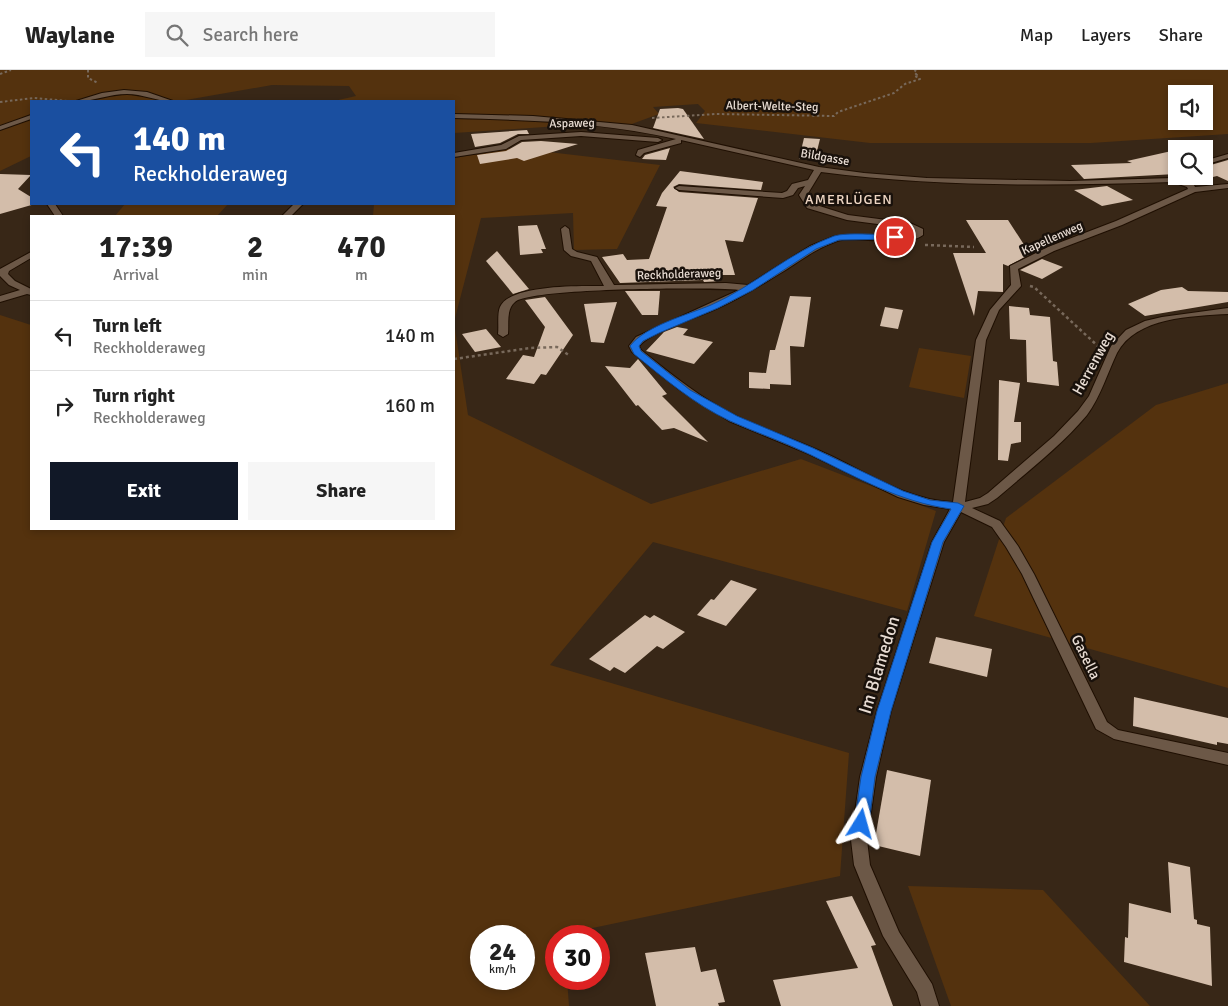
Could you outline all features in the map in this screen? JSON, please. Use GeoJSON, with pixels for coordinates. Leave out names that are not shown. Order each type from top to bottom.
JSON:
{"type":"FeatureCollection","features":[{"type":"Feature","properties":{"kind":"street"},"geometry":{"type":"LineString","coordinates":[[82,100],[101,94],[129,91],[155,95],[168,100]]}},
{"type":"Feature","properties":{"kind":"street","name":"Bildgasse"},"geometry":{"type":"LineString","coordinates":[[455,116],[533,118],[632,127],[819,169],[864,175],[927,180],[1080,183],[1168,180]]}},
{"type":"Feature","properties":{"kind":"street"},"geometry":{"type":"LineString","coordinates":[[0,128],[30,118]]}},
{"type":"Feature","properties":{"kind":"street","name":"Aspaweg"},"geometry":{"type":"LineString","coordinates":[[455,155],[503,147],[518,138],[581,134],[693,140]]}},
{"type":"Feature","properties":{"kind":"street"},"geometry":{"type":"LineString","coordinates":[[640,155],[640,152],[650,147],[678,140]]}},
{"type":"Feature","properties":{"kind":"street"},"geometry":{"type":"LineString","coordinates":[[1213,160],[1228,156]]}},
{"type":"Feature","properties":{"kind":"street","name":"Reckholderaweg"},"geometry":{"type":"LineString","coordinates":[[819,169],[803,195],[810,206],[847,217],[910,226],[920,231],[919,235],[910,237],[838,238],[813,248],[750,288],[715,306],[640,339],[634,346],[637,352],[686,392],[733,418],[809,450],[899,493],[928,503],[958,506]]}},
{"type":"Feature","properties":{"kind":"street"},"geometry":{"type":"LineString","coordinates":[[679,188],[783,196],[790,193],[795,186],[811,182]]}},
{"type":"Feature","properties":{"kind":"street","name":"Bildgasse"},"geometry":{"type":"LineString","coordinates":[[1190,185],[1194,190]]}},
{"type":"Feature","properties":{"kind":"street"},"geometry":{"type":"LineString","coordinates":[[1194,190],[1228,186]]}},
{"type":"Feature","properties":{"kind":"street","name":"Kapellenweg"},"geometry":{"type":"LineString","coordinates":[[958,506],[981,340],[990,315],[1000,300],[1016,286],[1013,268],[1051,249],[1111,226],[1194,190]]}},
{"type":"Feature","properties":{"kind":"street"},"geometry":{"type":"LineString","coordinates":[[287,215],[298,205]]}},
{"type":"Feature","properties":{"kind":"street"},"geometry":{"type":"LineString","coordinates":[[565,228],[568,250],[574,254],[594,258],[609,283],[609,289]]}},
{"type":"Feature","properties":{"kind":"street"},"geometry":{"type":"LineString","coordinates":[[29,291],[12,283],[3,274],[4,269],[30,256]]}},
{"type":"Feature","properties":{"kind":"street","name":"Reckholderaweg"},"geometry":{"type":"LineString","coordinates":[[503,334],[505,307],[513,298],[553,290],[726,286],[750,288]]}},
{"type":"Feature","properties":{"kind":"street"},"geometry":{"type":"LineString","coordinates":[[0,299],[29,291]]}},
{"type":"Feature","properties":{"kind":"street","name":"Herrenweg"},"geometry":{"type":"LineString","coordinates":[[958,506],[984,501],[1046,450],[1090,403],[1116,346],[1127,332],[1140,326],[1180,317],[1228,311]]}},
{"type":"Feature","properties":{"kind":"street","name":"Gasella"},"geometry":{"type":"LineString","coordinates":[[958,506],[996,524],[1012,546],[1028,574],[1101,725],[1114,734],[1228,759]]}},
{"type":"Feature","properties":{"kind":"street","name":"Im Blamedon"},"geometry":{"type":"LineString","coordinates":[[930,1006],[926,990],[892,936],[862,865],[859,840],[868,777],[884,711],[938,542],[958,506]]}},
{"type":"Feature","properties":{"kind":"path"},"geometry":{"type":"LineString","coordinates":[[0,74],[11,70]]}},
{"type":"Feature","properties":{"kind":"path"},"geometry":{"type":"LineString","coordinates":[[88,70],[88,78],[100,84]]}},
{"type":"Feature","properties":{"kind":"path","name":"Albert-Welte-Steg"},"geometry":{"type":"LineString","coordinates":[[632,127],[656,117],[716,114],[834,116],[838,112],[894,93],[906,84],[920,78],[915,76],[918,75],[914,72],[916,70]]}},
{"type":"Feature","properties":{"kind":"path"},"geometry":{"type":"LineString","coordinates":[[0,102],[34,98],[57,100]]}},
{"type":"Feature","properties":{"kind":"path"},"geometry":{"type":"LineString","coordinates":[[1016,283],[1034,287],[1111,359]]}},
{"type":"Feature","properties":{"kind":"path"},"geometry":{"type":"LineString","coordinates":[[455,359],[557,346],[570,356]]}},
{"type":"Feature","properties":{"kind":"shaded area"},"geometry":{"type":"Polygon","coordinates":[[[0,70],[1228,70],[1228,134],[1091,143],[870,143],[696,123],[705,111],[698,104],[653,107],[659,114],[629,125],[603,123],[455,133],[455,100],[338,100],[356,96],[349,86],[272,85],[186,100],[30,100],[30,156],[0,171],[0,70]]]}},
{"type":"Feature","properties":{"kind":"shaded area"},"geometry":{"type":"Polygon","coordinates":[[[514,148],[660,165],[617,249],[574,250],[573,213],[481,218],[455,318],[455,215],[373,215],[374,205],[455,205],[455,158],[514,148]]]}},
{"type":"Feature","properties":{"kind":"shaded area"},"geometry":{"type":"Polygon","coordinates":[[[124,205],[227,205],[218,215],[116,215],[124,205]]]}},
{"type":"Feature","properties":{"kind":"shaded area"},"geometry":{"type":"Polygon","coordinates":[[[0,315],[30,325],[30,530],[455,530],[455,329],[468,415],[651,504],[801,459],[936,511],[907,611],[653,542],[550,665],[849,753],[840,876],[607,925],[545,925],[545,990],[568,990],[569,1006],[0,1006],[0,315]]]}},
{"type":"Feature","properties":{"kind":"shaded area"},"geometry":{"type":"Polygon","coordinates":[[[919,348],[971,356],[964,398],[909,387],[919,348]]]}},
{"type":"Feature","properties":{"kind":"shaded area"},"geometry":{"type":"Polygon","coordinates":[[[1228,383],[1228,688],[974,616],[1006,518],[1156,405],[1228,383]]]}},
{"type":"Feature","properties":{"kind":"shaded area"},"geometry":{"type":"Polygon","coordinates":[[[908,886],[1043,890],[1150,1006],[951,1006],[908,886]]]}},
{"type":"Feature","properties":{"kind":"building"},"geometry":{"type":"Polygon","coordinates":[[[660,109],[683,109],[704,139],[653,128],[660,109]]]}},
{"type":"Feature","properties":{"kind":"building"},"geometry":{"type":"Polygon","coordinates":[[[527,130],[529,134],[518,134],[500,143],[475,147],[471,134],[527,130]]]}},
{"type":"Feature","properties":{"kind":"building"},"geometry":{"type":"Polygon","coordinates":[[[804,138],[820,139],[815,159],[799,159],[804,138]]]}},
{"type":"Feature","properties":{"kind":"building"},"geometry":{"type":"Polygon","coordinates":[[[541,141],[578,144],[524,161],[517,158],[480,164],[477,155],[506,151],[522,142],[541,141]]]}},
{"type":"Feature","properties":{"kind":"building"},"geometry":{"type":"Polygon","coordinates":[[[670,148],[666,160],[642,159],[645,155],[670,148]]]}},
{"type":"Feature","properties":{"kind":"building"},"geometry":{"type":"Polygon","coordinates":[[[1168,152],[1168,174],[1084,179],[1071,165],[1132,163],[1127,161],[1168,152]]]}},
{"type":"Feature","properties":{"kind":"building"},"geometry":{"type":"Polygon","coordinates":[[[1228,160],[1228,181],[1217,176],[1213,177],[1213,164],[1228,160]]]}},
{"type":"Feature","properties":{"kind":"building"},"geometry":{"type":"Polygon","coordinates":[[[680,171],[763,182],[761,190],[679,184],[673,187],[679,192],[758,198],[743,242],[725,240],[735,275],[719,275],[721,281],[620,283],[602,257],[623,254],[627,260],[649,259],[667,207],[656,206],[662,193],[680,171]]]}},
{"type":"Feature","properties":{"kind":"building"},"geometry":{"type":"Polygon","coordinates":[[[0,174],[30,175],[18,189],[30,196],[32,205],[0,214],[0,174]]]}},
{"type":"Feature","properties":{"kind":"building"},"geometry":{"type":"Polygon","coordinates":[[[1107,186],[1133,200],[1102,206],[1074,190],[1107,186]]]}},
{"type":"Feature","properties":{"kind":"building"},"geometry":{"type":"Polygon","coordinates":[[[966,220],[1008,220],[1030,254],[1008,266],[1003,264],[1003,292],[978,291],[974,316],[953,253],[986,253],[966,220]]]}},
{"type":"Feature","properties":{"kind":"building"},"geometry":{"type":"Polygon","coordinates":[[[537,225],[546,249],[541,249],[543,253],[520,255],[518,226],[537,225]]]}},
{"type":"Feature","properties":{"kind":"building"},"geometry":{"type":"Polygon","coordinates":[[[497,251],[529,289],[513,294],[486,261],[497,251]]]}},
{"type":"Feature","properties":{"kind":"building"},"geometry":{"type":"Polygon","coordinates":[[[1042,259],[1063,267],[1042,279],[1020,270],[1042,259]]]}},
{"type":"Feature","properties":{"kind":"building"},"geometry":{"type":"Polygon","coordinates":[[[1182,287],[1188,291],[1228,292],[1228,302],[1145,316],[1128,304],[1161,290],[1182,287]]]}},
{"type":"Feature","properties":{"kind":"building"},"geometry":{"type":"Polygon","coordinates":[[[625,291],[660,291],[658,315],[642,315],[625,291]]]}},
{"type":"Feature","properties":{"kind":"building"},"geometry":{"type":"Polygon","coordinates":[[[790,296],[811,297],[804,347],[790,346],[791,385],[770,384],[770,389],[749,388],[749,372],[766,373],[770,350],[775,350],[790,296]]]}},
{"type":"Feature","properties":{"kind":"building"},"geometry":{"type":"Polygon","coordinates":[[[545,297],[573,335],[546,375],[541,374],[534,384],[506,379],[523,355],[534,357],[545,327],[525,300],[545,297]]]}},
{"type":"Feature","properties":{"kind":"building"},"geometry":{"type":"Polygon","coordinates":[[[617,302],[604,343],[591,342],[584,304],[617,302]]]}},
{"type":"Feature","properties":{"kind":"building"},"geometry":{"type":"Polygon","coordinates":[[[1009,306],[1029,308],[1030,315],[1050,317],[1053,361],[1057,362],[1059,386],[1027,382],[1026,340],[1010,339],[1009,306]]]}},
{"type":"Feature","properties":{"kind":"building"},"geometry":{"type":"Polygon","coordinates":[[[885,307],[903,310],[898,329],[880,326],[885,307]]]}},
{"type":"Feature","properties":{"kind":"building"},"geometry":{"type":"Polygon","coordinates":[[[677,327],[688,329],[683,335],[713,342],[694,364],[646,351],[664,332],[677,327]]]}},
{"type":"Feature","properties":{"kind":"building"},"geometry":{"type":"Polygon","coordinates":[[[486,329],[501,347],[475,352],[462,334],[486,329]]]}},
{"type":"Feature","properties":{"kind":"building"},"geometry":{"type":"Polygon","coordinates":[[[638,359],[667,394],[662,396],[708,442],[674,428],[662,430],[638,405],[636,406],[605,366],[630,368],[638,359]]]}},
{"type":"Feature","properties":{"kind":"building"},"geometry":{"type":"Polygon","coordinates":[[[999,380],[1020,383],[1014,422],[1021,422],[1021,442],[1011,444],[1008,461],[998,460],[999,380]]]}},
{"type":"Feature","properties":{"kind":"building"},"geometry":{"type":"Polygon","coordinates":[[[731,580],[757,589],[726,626],[697,615],[711,599],[714,600],[731,580]]]}},
{"type":"Feature","properties":{"kind":"building"},"geometry":{"type":"Polygon","coordinates":[[[645,615],[650,618],[654,615],[685,632],[663,649],[657,646],[625,673],[614,667],[610,671],[589,659],[645,615]]]}},
{"type":"Feature","properties":{"kind":"building"},"geometry":{"type":"Polygon","coordinates":[[[936,637],[992,649],[987,677],[929,663],[936,637]]]}},
{"type":"Feature","properties":{"kind":"building"},"geometry":{"type":"Polygon","coordinates":[[[1134,697],[1228,718],[1228,744],[1217,742],[1217,745],[1133,726],[1134,697]]]}},
{"type":"Feature","properties":{"kind":"building"},"geometry":{"type":"Polygon","coordinates":[[[887,770],[931,780],[920,856],[874,845],[887,770]]]}},
{"type":"Feature","properties":{"kind":"building"},"geometry":{"type":"Polygon","coordinates":[[[1168,862],[1190,867],[1194,919],[1197,920],[1197,924],[1210,927],[1212,986],[1124,962],[1125,937],[1128,938],[1129,903],[1171,913],[1168,862]]]}},
{"type":"Feature","properties":{"kind":"building"},"geometry":{"type":"Polygon","coordinates":[[[852,896],[876,945],[871,946],[893,1006],[781,1006],[773,980],[858,968],[826,901],[852,896]]]}},
{"type":"Feature","properties":{"kind":"building"},"geometry":{"type":"Polygon","coordinates":[[[695,947],[701,972],[716,969],[725,1002],[718,1003],[719,1006],[656,1006],[645,953],[695,947]]]}},
{"type":"Feature","properties":{"kind":"district","name":"AMERLÜGEN"},"geometry":{"type":"Point","coordinates":[849,199]}},
{"type":"Feature","properties":{"kind":"route"},"geometry":{"type":"LineString","coordinates":[[861,824],[868,777],[884,711],[938,542],[958,506],[928,503],[899,493],[809,450],[733,418],[686,392],[637,352],[634,346],[640,339],[715,306],[750,288],[813,248],[838,238],[895,237]]}}]}
